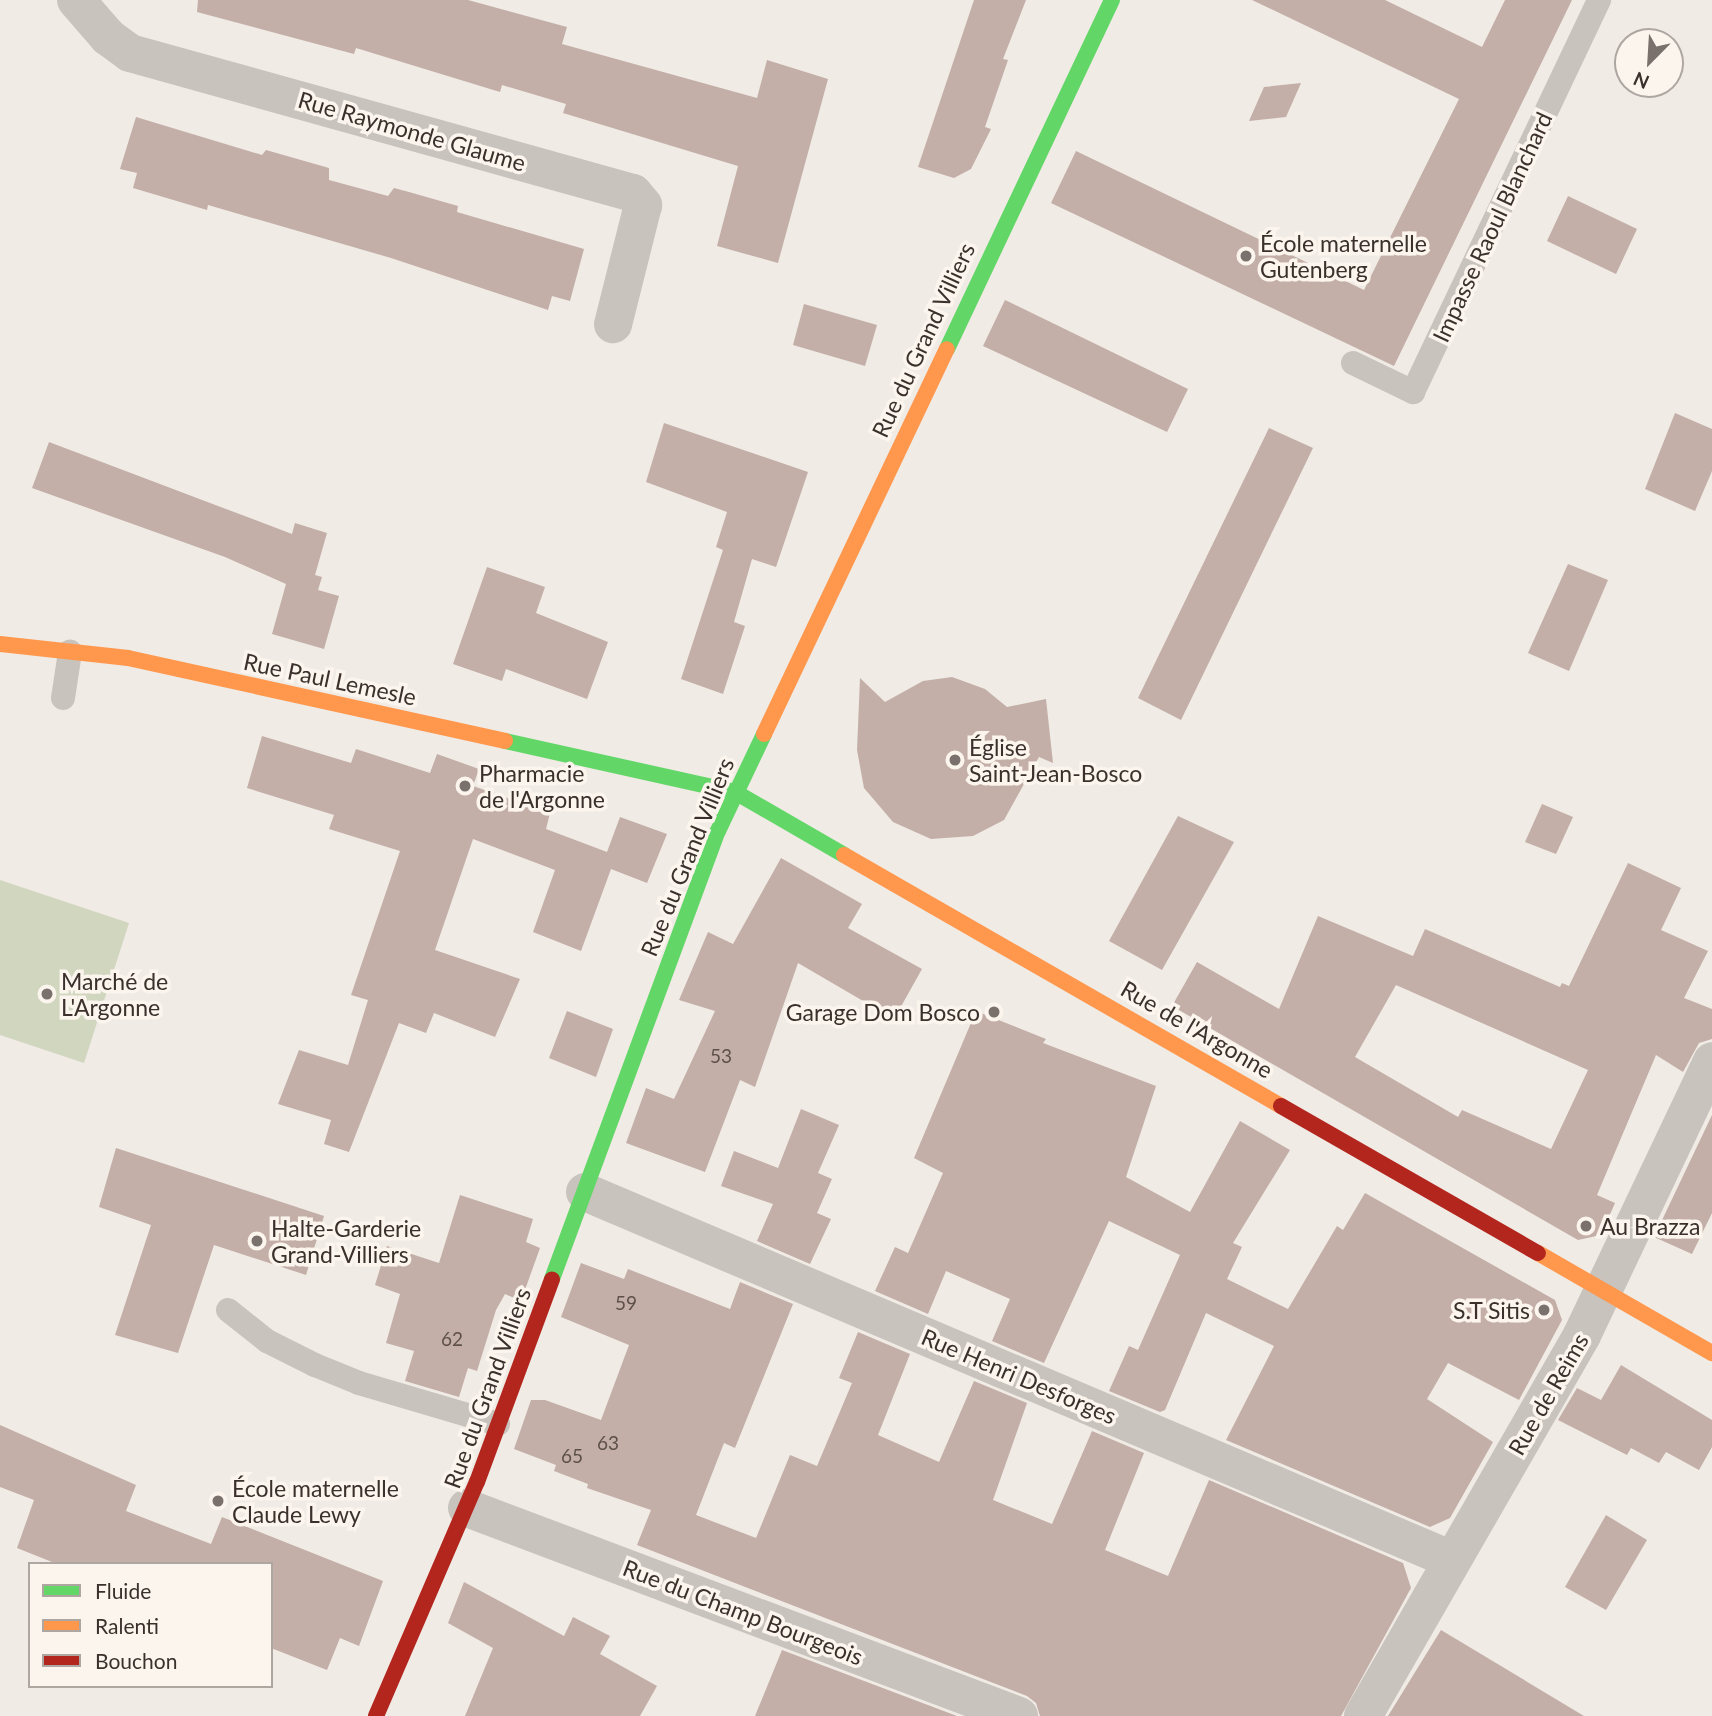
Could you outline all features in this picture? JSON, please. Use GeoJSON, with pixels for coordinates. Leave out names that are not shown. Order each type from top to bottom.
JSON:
{"type":"FeatureCollection","features":[{"type":"Feature","properties":{"kind":"street","name":"Rue Raymonde Glaume"},"geometry":{"type":"LineString","coordinates":[[76,0],[108,37],[130,52],[633,193],[643,205],[613,324]]}},
{"type":"Feature","properties":{"kind":"street","name":"Rue du Grand Villiers"},"geometry":{"type":"LineString","coordinates":[[376,1716],[467,1507],[735,792],[1112,0]]}},
{"type":"Feature","properties":{"kind":"street","name":"Rue Paul Lemesle"},"geometry":{"type":"LineString","coordinates":[[0,644],[128,658],[647,772]]}},
{"type":"Feature","properties":{"kind":"street","name":"Rue de l'Argonne"},"geometry":{"type":"LineString","coordinates":[[647,772],[735,792],[1712,1353]]}},
{"type":"Feature","properties":{"kind":"street","name":"Rue de Reims"},"geometry":{"type":"LineString","coordinates":[[1363,1716],[1576,1346],[1712,1061]]}},
{"type":"Feature","properties":{"kind":"street","name":"Rue Henri Desforges"},"geometry":{"type":"LineString","coordinates":[[585,1192],[1452,1560]]}},
{"type":"Feature","properties":{"kind":"street","name":"Rue du Champ Bourgeois"},"geometry":{"type":"LineString","coordinates":[[467,1507],[1003,1713]]}},
{"type":"Feature","properties":{"kind":"lane","name":"Impasse Raoul Blanchard"},"geometry":{"type":"LineString","coordinates":[[1353,363],[1413,393],[1599,0]]}},
{"type":"Feature","properties":{"kind":"lane"},"geometry":{"type":"LineString","coordinates":[[64,698],[70,652]]}},
{"type":"Feature","properties":{"kind":"lane"},"geometry":{"type":"LineString","coordinates":[[228,1310],[267,1340],[315,1365],[359,1383],[498,1424]]}},
{"type":"Feature","properties":{"kind":"green space"},"geometry":{"type":"Polygon","coordinates":[[[0,880],[129,923],[84,1063],[0,1035],[0,880]]]}},
{"type":"Feature","properties":{"kind":"building"},"geometry":{"type":"Polygon","coordinates":[[[198,0],[468,0],[567,27],[562,44],[757,98],[767,60],[828,79],[778,263],[717,246],[738,166],[563,113],[566,104],[502,85],[500,92],[356,48],[354,54],[197,12],[198,0]]]}},
{"type":"Feature","properties":{"kind":"building"},"geometry":{"type":"Polygon","coordinates":[[[974,0],[1026,0],[1003,59],[1008,60],[985,127],[991,129],[971,169],[954,178],[918,167],[974,0]]]}},
{"type":"Feature","properties":{"kind":"building"},"geometry":{"type":"Polygon","coordinates":[[[1252,0],[1385,0],[1482,47],[1505,0],[1572,0],[1394,366],[1051,203],[1076,151],[1364,290],[1459,99],[1252,0]]]}},
{"type":"Feature","properties":{"kind":"building"},"geometry":{"type":"Polygon","coordinates":[[[1301,83],[1286,117],[1249,121],[1264,87],[1301,83]]]}},
{"type":"Feature","properties":{"kind":"building"},"geometry":{"type":"Polygon","coordinates":[[[136,117],[262,155],[266,150],[329,168],[329,180],[388,196],[394,188],[409,192],[458,206],[457,212],[584,249],[570,301],[552,296],[548,310],[391,258],[208,205],[207,210],[133,188],[137,173],[120,169],[136,117]]]}},
{"type":"Feature","properties":{"kind":"building"},"geometry":{"type":"Polygon","coordinates":[[[1568,196],[1637,229],[1616,274],[1547,241],[1568,196]]]}},
{"type":"Feature","properties":{"kind":"building"},"geometry":{"type":"Polygon","coordinates":[[[1005,300],[1188,389],[1167,432],[983,346],[1005,300]]]}},
{"type":"Feature","properties":{"kind":"building"},"geometry":{"type":"Polygon","coordinates":[[[804,304],[877,325],[865,366],[793,345],[804,304]]]}},
{"type":"Feature","properties":{"kind":"building"},"geometry":{"type":"Polygon","coordinates":[[[1675,413],[1712,429],[1712,471],[1695,511],[1645,489],[1675,413]]]}},
{"type":"Feature","properties":{"kind":"building"},"geometry":{"type":"Polygon","coordinates":[[[664,423],[808,472],[776,567],[752,559],[734,622],[745,626],[723,694],[681,679],[723,550],[716,547],[727,512],[646,482],[664,423]]]}},
{"type":"Feature","properties":{"kind":"building"},"geometry":{"type":"Polygon","coordinates":[[[1269,428],[1313,448],[1181,720],[1138,698],[1269,428]]]}},
{"type":"Feature","properties":{"kind":"building"},"geometry":{"type":"Polygon","coordinates":[[[49,442],[292,534],[295,523],[327,533],[315,575],[322,577],[318,590],[339,596],[324,649],[272,634],[286,584],[225,557],[32,488],[49,442]]]}},
{"type":"Feature","properties":{"kind":"building"},"geometry":{"type":"Polygon","coordinates":[[[1568,564],[1608,580],[1569,671],[1528,653],[1568,564]]]}},
{"type":"Feature","properties":{"kind":"building"},"geometry":{"type":"Polygon","coordinates":[[[487,567],[545,587],[536,613],[608,642],[587,699],[506,669],[502,681],[453,664],[487,567]]]}},
{"type":"Feature","properties":{"kind":"building","name":"Église Saint-Jean-Bosco"},"geometry":{"type":"Polygon","coordinates":[[[952,677],[985,689],[1007,707],[1046,699],[1053,763],[1039,757],[1004,820],[973,836],[931,839],[893,822],[864,788],[857,750],[860,678],[885,702],[923,681],[952,677]]]}},
{"type":"Feature","properties":{"kind":"building"},"geometry":{"type":"Polygon","coordinates":[[[262,736],[351,763],[356,749],[430,773],[437,754],[479,769],[473,786],[550,813],[546,829],[607,852],[620,817],[667,834],[647,883],[611,869],[581,951],[533,932],[555,870],[473,839],[435,950],[520,979],[495,1037],[434,1013],[426,1033],[399,1023],[349,1152],[324,1144],[331,1120],[278,1104],[299,1050],[348,1065],[368,1000],[351,995],[400,851],[329,829],[334,815],[247,788],[262,736]]]}},
{"type":"Feature","properties":{"kind":"building"},"geometry":{"type":"Polygon","coordinates":[[[1542,804],[1573,817],[1556,854],[1525,842],[1542,804]]]}},
{"type":"Feature","properties":{"kind":"building"},"geometry":{"type":"Polygon","coordinates":[[[1178,816],[1234,842],[1162,970],[1109,941],[1178,816]]]}},
{"type":"Feature","properties":{"kind":"building"},"geometry":{"type":"Polygon","coordinates":[[[781,858],[862,904],[848,928],[922,969],[894,1019],[798,963],[755,1087],[740,1080],[705,1172],[626,1143],[646,1088],[674,1099],[715,1011],[679,1000],[708,932],[733,944],[781,858]]]}},
{"type":"Feature","properties":{"kind":"building"},"geometry":{"type":"Polygon","coordinates":[[[1628,863],[1681,888],[1661,930],[1708,951],[1684,998],[1712,1009],[1712,1039],[1699,1043],[1683,1072],[1656,1055],[1597,1195],[1615,1203],[1601,1235],[1578,1240],[1172,1006],[1197,962],[1279,1009],[1318,916],[1413,956],[1425,929],[1560,987],[1562,983],[1569,986],[1628,863]],[[1396,985],[1355,1057],[1458,1117],[1462,1110],[1551,1149],[1588,1070],[1396,985]]]}},
{"type":"Feature","properties":{"kind":"building"},"geometry":{"type":"Polygon","coordinates":[[[567,1011],[613,1029],[596,1077],[549,1058],[567,1011]]]}},
{"type":"Feature","properties":{"kind":"building"},"geometry":{"type":"Polygon","coordinates":[[[976,1011],[1046,1039],[1043,1043],[1156,1086],[1126,1177],[1190,1212],[1240,1121],[1290,1150],[1233,1243],[1242,1247],[1227,1279],[1288,1309],[1337,1226],[1343,1230],[1365,1193],[1555,1300],[1562,1320],[1519,1400],[1448,1363],[1427,1399],[1493,1442],[1450,1518],[1430,1527],[1226,1440],[1274,1346],[1206,1313],[1165,1410],[1160,1412],[1109,1391],[1129,1346],[1138,1350],[1180,1255],[1109,1221],[1044,1363],[992,1341],[1010,1299],[946,1271],[928,1314],[875,1291],[895,1247],[908,1253],[943,1173],[914,1158],[976,1011]]]}},
{"type":"Feature","properties":{"kind":"building"},"geometry":{"type":"Polygon","coordinates":[[[801,1109],[839,1125],[818,1173],[832,1179],[817,1213],[831,1219],[810,1264],[757,1241],[773,1204],[721,1186],[734,1151],[778,1168],[801,1109]]]}},
{"type":"Feature","properties":{"kind":"building"},"geometry":{"type":"Polygon","coordinates":[[[1712,1115],[1712,1213],[1692,1254],[1654,1237],[1712,1115]]]}},
{"type":"Feature","properties":{"kind":"building"},"geometry":{"type":"Polygon","coordinates":[[[116,1148],[324,1216],[306,1275],[214,1245],[178,1353],[115,1335],[151,1225],[99,1207],[116,1148]]]}},
{"type":"Feature","properties":{"kind":"building"},"geometry":{"type":"Polygon","coordinates":[[[460,1195],[533,1219],[526,1242],[540,1248],[521,1301],[505,1294],[496,1310],[477,1371],[468,1368],[459,1397],[405,1381],[414,1351],[386,1343],[400,1294],[375,1285],[387,1246],[439,1263],[460,1195]]]}},
{"type":"Feature","properties":{"kind":"building"},"geometry":{"type":"Polygon","coordinates":[[[581,1263],[624,1279],[628,1269],[730,1309],[740,1282],[793,1304],[735,1448],[724,1443],[696,1515],[756,1538],[790,1455],[817,1466],[852,1383],[839,1378],[858,1332],[910,1354],[878,1435],[939,1462],[974,1381],[1027,1403],[993,1500],[1052,1524],[1092,1431],[1144,1453],[1105,1550],[1168,1576],[1209,1480],[1403,1563],[1411,1588],[1341,1716],[1040,1716],[1036,1703],[1027,1696],[637,1545],[651,1510],[587,1488],[588,1484],[554,1471],[556,1465],[514,1449],[531,1400],[545,1400],[601,1420],[629,1345],[561,1317],[581,1263]]]}},
{"type":"Feature","properties":{"kind":"building"},"geometry":{"type":"Polygon","coordinates":[[[1621,1365],[1712,1420],[1712,1447],[1699,1470],[1666,1452],[1659,1463],[1631,1448],[1627,1455],[1558,1420],[1577,1388],[1601,1400],[1621,1365]]]}},
{"type":"Feature","properties":{"kind":"building"},"geometry":{"type":"Polygon","coordinates":[[[0,1425],[136,1485],[126,1511],[211,1544],[222,1517],[383,1581],[359,1646],[340,1638],[327,1670],[273,1649],[273,1562],[52,1562],[17,1548],[34,1500],[0,1487],[0,1425]]]}},
{"type":"Feature","properties":{"kind":"building"},"geometry":{"type":"Polygon","coordinates":[[[1606,1515],[1647,1540],[1606,1610],[1565,1587],[1606,1515]]]}},
{"type":"Feature","properties":{"kind":"building"},"geometry":{"type":"Polygon","coordinates":[[[464,1582],[564,1636],[573,1617],[610,1636],[600,1654],[657,1686],[640,1716],[465,1716],[493,1648],[448,1623],[464,1582]]]}},
{"type":"Feature","properties":{"kind":"building"},"geometry":{"type":"Polygon","coordinates":[[[1441,1630],[1584,1716],[1388,1716],[1441,1630]]]}},
{"type":"Feature","properties":{"kind":"building"},"geometry":{"type":"Polygon","coordinates":[[[782,1650],[957,1716],[755,1716],[782,1650]]]}},
{"type":"Feature","properties":{"kind":"traffic: fast"},"geometry":{"type":"LineString","coordinates":[[947,349],[1112,0]]}},
{"type":"Feature","properties":{"kind":"traffic: fast"},"geometry":{"type":"LineString","coordinates":[[552,1279],[718,831],[764,734]]}},
{"type":"Feature","properties":{"kind":"traffic: fast"},"geometry":{"type":"LineString","coordinates":[[505,741],[735,792],[844,855]]}},
{"type":"Feature","properties":{"kind":"traffic: slow"},"geometry":{"type":"LineString","coordinates":[[764,734],[947,349]]}},
{"type":"Feature","properties":{"kind":"traffic: slow"},"geometry":{"type":"LineString","coordinates":[[0,644],[128,658],[505,741]]}},
{"type":"Feature","properties":{"kind":"traffic: slow"},"geometry":{"type":"LineString","coordinates":[[844,855],[1281,1106]]}},
{"type":"Feature","properties":{"kind":"traffic: slow"},"geometry":{"type":"LineString","coordinates":[[1538,1253],[1712,1353]]}},
{"type":"Feature","properties":{"kind":"traffic: jam"},"geometry":{"type":"LineString","coordinates":[[1281,1106],[1538,1253]]}},
{"type":"Feature","properties":{"kind":"traffic: jam"},"geometry":{"type":"LineString","coordinates":[[376,1716],[477,1482],[552,1279]]}},
{"type":"Feature","properties":{"kind":"place","name":"École maternelle Gutenberg"},"geometry":{"type":"Point","coordinates":[1246,256]}},
{"type":"Feature","properties":{"kind":"place","name":"Église Saint-Jean-Bosco"},"geometry":{"type":"Point","coordinates":[955,760]}},
{"type":"Feature","properties":{"kind":"place","name":"Pharmacie de l'Argonne"},"geometry":{"type":"Point","coordinates":[465,786]}},
{"type":"Feature","properties":{"kind":"place","name":"Marché de L'Argonne"},"geometry":{"type":"Point","coordinates":[47,994]}},
{"type":"Feature","properties":{"kind":"place","name":"Garage Dom Bosco"},"geometry":{"type":"Point","coordinates":[994,1012]}},
{"type":"Feature","properties":{"kind":"place","name":"Au Brazza"},"geometry":{"type":"Point","coordinates":[1586,1226]}},
{"type":"Feature","properties":{"kind":"place","name":"Halte-Garderie Grand-Villiers"},"geometry":{"type":"Point","coordinates":[257,1241]}},
{"type":"Feature","properties":{"kind":"place","name":"S.T Sitis"},"geometry":{"type":"Point","coordinates":[1544,1310]}},
{"type":"Feature","properties":{"kind":"place","name":"École maternelle Claude Lewy"},"geometry":{"type":"Point","coordinates":[218,1501]}}]}
